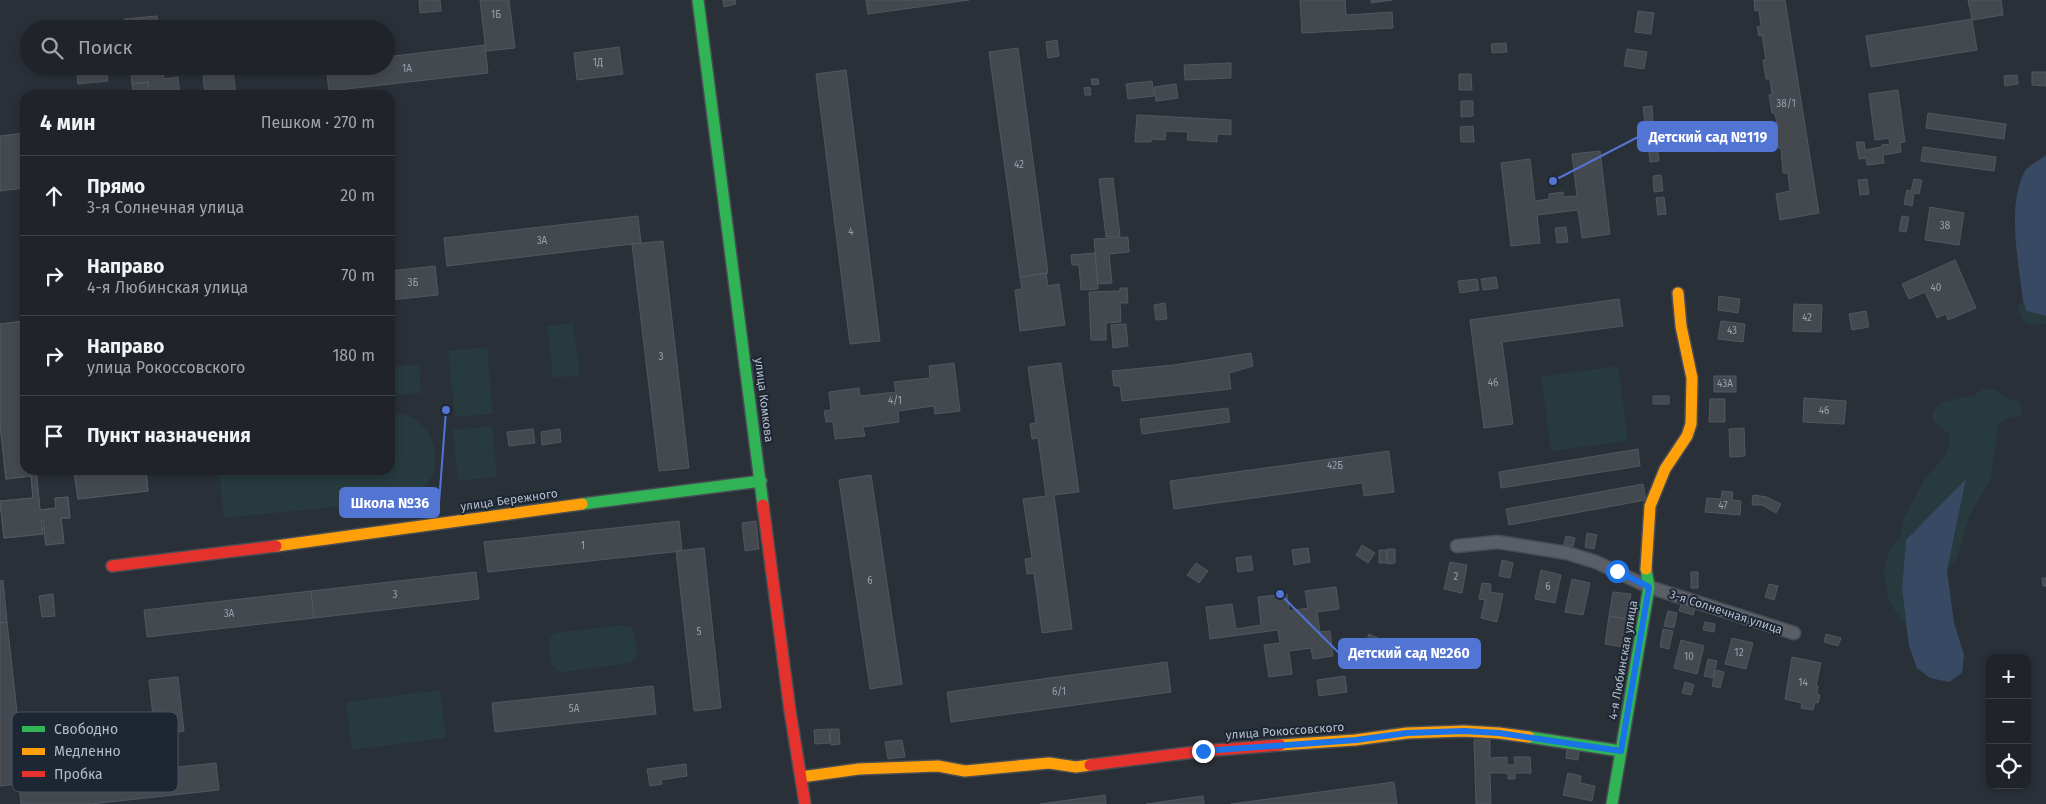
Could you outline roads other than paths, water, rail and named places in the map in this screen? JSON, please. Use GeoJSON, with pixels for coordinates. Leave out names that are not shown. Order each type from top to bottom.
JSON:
{"type":"FeatureCollection","features":[{"type":"Feature","properties":{"kind":"street","name":"улица Комкова"},"geometry":{"type":"LineString","coordinates":[[698,0],[790,711],[805,804]]}},
{"type":"Feature","properties":{"kind":"street","name":"4-я Любинская улица"},"geometry":{"type":"LineString","coordinates":[[1612,804],[1649,587],[1645,564],[1650,506],[1665,469],[1687,436],[1691,424],[1692,378],[1681,326],[1678,292]]}},
{"type":"Feature","properties":{"kind":"street","name":"улица Бережного"},"geometry":{"type":"LineString","coordinates":[[112,566],[305,543],[650,494],[761,481]]}},
{"type":"Feature","properties":{"kind":"street","name":"3-я Солнечная улица"},"geometry":{"type":"LineString","coordinates":[[1457,546],[1498,542],[1567,553],[1596,562],[1649,587],[1794,633]]}},
{"type":"Feature","properties":{"kind":"street","name":"улица Рокоссовского"},"geometry":{"type":"LineString","coordinates":[[801,778],[859,769],[938,766],[965,771],[1049,763],[1076,767],[1203,751],[1356,740],[1407,733],[1464,731],[1499,733],[1621,751]]}},
{"type":"Feature","properties":{"kind":"water"},"geometry":{"type":"Polygon","coordinates":[[[2046,155],[2046,316],[2027,311],[2023,301],[2015,235],[2015,217],[2019,185],[2025,171],[2046,155]]]}},
{"type":"Feature","properties":{"kind":"water"},"geometry":{"type":"Polygon","coordinates":[[[1966,479],[1947,571],[1954,623],[1964,655],[1962,673],[1949,682],[1930,678],[1917,668],[1909,646],[1902,589],[1906,540],[1966,479]]]}},
{"type":"Feature","properties":{"kind":"place","name":"Детский сад №119"},"geometry":{"type":"Point","coordinates":[1553,181]}},
{"type":"Feature","properties":{"kind":"place","name":"Школа №36"},"geometry":{"type":"Point","coordinates":[446,410]}},
{"type":"Feature","properties":{"kind":"place","name":"Детский сад №260"},"geometry":{"type":"Point","coordinates":[1280,594]}}]}
